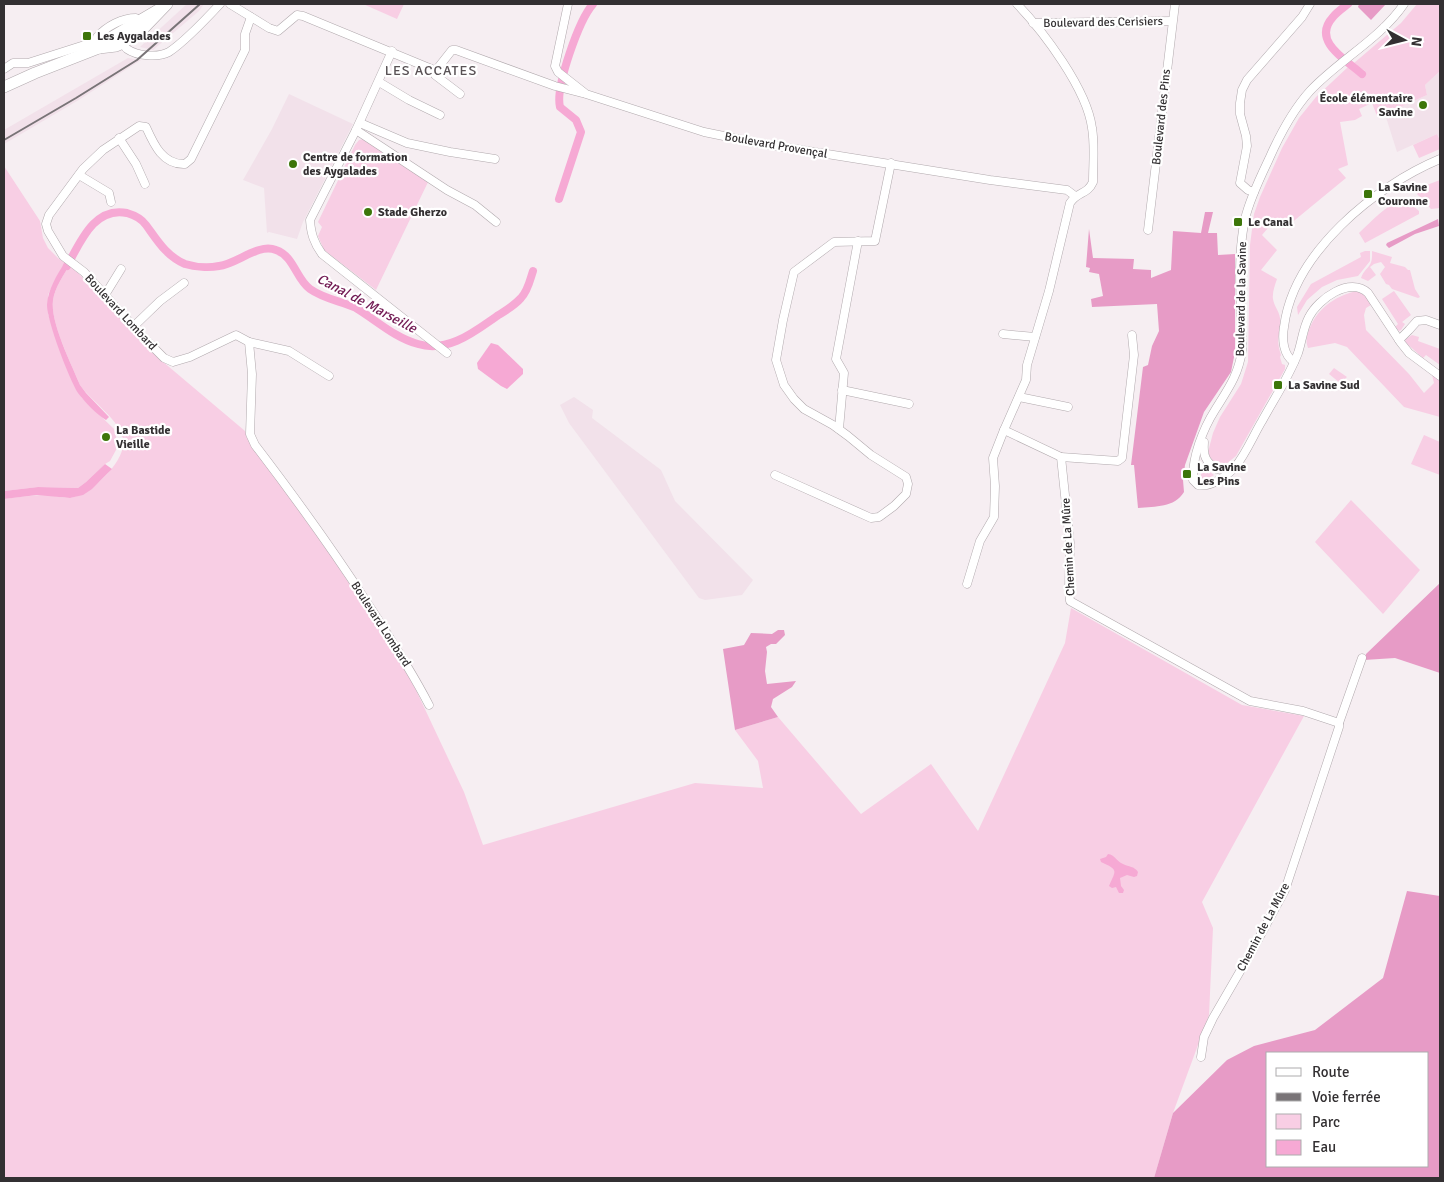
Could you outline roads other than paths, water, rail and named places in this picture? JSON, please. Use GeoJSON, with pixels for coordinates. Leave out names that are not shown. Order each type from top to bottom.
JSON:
{"type":"FeatureCollection","features":[{"type":"Feature","properties":{"kind":"main road"},"geometry":{"type":"LineString","coordinates":[[98,44],[116,46],[123,43],[140,32],[167,4]]}},
{"type":"Feature","properties":{"kind":"main road"},"geometry":{"type":"LineString","coordinates":[[4,86],[112,37],[167,4]]}},
{"type":"Feature","properties":{"kind":"street"},"geometry":{"type":"LineString","coordinates":[[112,37],[120,38],[128,50],[156,56],[162,55],[175,47],[220,4]]}},
{"type":"Feature","properties":{"kind":"street"},"geometry":{"type":"LineString","coordinates":[[230,4],[269,28],[278,31],[297,15],[303,16],[392,51],[434,70],[435,75],[460,94]]}},
{"type":"Feature","properties":{"kind":"street","name":"Boulevard Provençal"},"geometry":{"type":"LineString","coordinates":[[568,4],[555,66],[569,86],[586,94],[704,132],[758,143],[990,180],[1067,190],[1075,196]]}},
{"type":"Feature","properties":{"kind":"street"},"geometry":{"type":"LineString","coordinates":[[967,584],[980,541],[994,517],[995,486],[993,458],[1026,380],[1027,365],[1049,292],[1070,203],[1075,196],[1090,188],[1093,182],[1092,127],[1079,90],[1063,64],[1033,23],[1016,4]]}},
{"type":"Feature","properties":{"kind":"street","name":"Boulevard des Pins"},"geometry":{"type":"LineString","coordinates":[[1148,230],[1175,4]]}},
{"type":"Feature","properties":{"kind":"street"},"geometry":{"type":"LineString","coordinates":[[1254,192],[1248,190],[1240,183],[1247,146],[1240,114],[1242,90],[1247,80],[1310,4]]}},
{"type":"Feature","properties":{"kind":"street","name":"Boulevard de la Savine"},"geometry":{"type":"LineString","coordinates":[[1236,466],[1224,476],[1203,486],[1195,483],[1193,480],[1198,450],[1204,434],[1215,410],[1235,378],[1240,364],[1242,351],[1240,264],[1242,239],[1245,219],[1254,192],[1277,139],[1298,106],[1310,91],[1329,73],[1388,23],[1404,4]]}},
{"type":"Feature","properties":{"kind":"street","name":"Boulevard Lombard"},"geometry":{"type":"LineString","coordinates":[[251,17],[245,34],[245,50],[191,158],[184,164],[175,165],[161,156],[146,127],[139,126],[103,150],[79,175],[49,215],[46,224],[48,231],[63,256],[75,264],[164,358],[173,362],[190,357],[236,335],[250,342],[252,374],[250,434],[255,445],[306,512],[350,577],[412,671],[429,705]]}},
{"type":"Feature","properties":{"kind":"street"},"geometry":{"type":"LineString","coordinates":[[4,69],[13,63],[28,63],[98,44],[101,33],[112,25],[136,18],[139,20],[140,28],[123,43]]}},
{"type":"Feature","properties":{"kind":"street","name":"Boulevard des Cerisiers"},"geometry":{"type":"LineString","coordinates":[[1033,23],[1172,21]]}},
{"type":"Feature","properties":{"kind":"street"},"geometry":{"type":"LineString","coordinates":[[434,70],[437,69],[452,50],[456,50],[555,86],[569,86]]}},
{"type":"Feature","properties":{"kind":"street"},"geometry":{"type":"LineString","coordinates":[[392,51],[358,126],[310,220],[311,232],[314,243],[322,254],[447,353]]}},
{"type":"Feature","properties":{"kind":"street"},"geometry":{"type":"LineString","coordinates":[[379,82],[409,100],[440,115]]}},
{"type":"Feature","properties":{"kind":"street"},"geometry":{"type":"LineString","coordinates":[[358,126],[407,143],[495,159]]}},
{"type":"Feature","properties":{"kind":"street"},"geometry":{"type":"LineString","coordinates":[[358,126],[447,190],[474,205],[496,222]]}},
{"type":"Feature","properties":{"kind":"street"},"geometry":{"type":"LineString","coordinates":[[119,138],[136,164],[145,184]]}},
{"type":"Feature","properties":{"kind":"street"},"geometry":{"type":"LineString","coordinates":[[1294,362],[1287,356],[1284,342],[1285,317],[1290,299],[1316,255],[1340,227],[1367,202],[1418,169],[1440,159]]}},
{"type":"Feature","properties":{"kind":"street"},"geometry":{"type":"LineString","coordinates":[[775,475],[871,518],[879,517],[906,494],[908,484],[906,477],[871,455],[839,429],[804,410],[784,385],[776,360],[794,272],[834,242],[875,241],[891,163]]}},
{"type":"Feature","properties":{"kind":"street"},"geometry":{"type":"LineString","coordinates":[[79,175],[109,193],[111,202]]}},
{"type":"Feature","properties":{"kind":"street"},"geometry":{"type":"LineString","coordinates":[[839,429],[844,373],[836,359],[858,241]]}},
{"type":"Feature","properties":{"kind":"street"},"geometry":{"type":"LineString","coordinates":[[105,295],[122,269]]}},
{"type":"Feature","properties":{"kind":"street"},"geometry":{"type":"LineString","coordinates":[[134,327],[160,301],[184,283]]}},
{"type":"Feature","properties":{"kind":"street"},"geometry":{"type":"LineString","coordinates":[[1236,466],[1294,362],[1305,325],[1316,306],[1332,294],[1351,287],[1363,288],[1409,354],[1440,376]]}},
{"type":"Feature","properties":{"kind":"street"},"geometry":{"type":"LineString","coordinates":[[1399,340],[1417,321],[1426,320],[1440,325]]}},
{"type":"Feature","properties":{"kind":"street"},"geometry":{"type":"LineString","coordinates":[[1003,334],[1035,337]]}},
{"type":"Feature","properties":{"kind":"street"},"geometry":{"type":"LineString","coordinates":[[1004,430],[1062,457],[1118,461],[1122,458],[1134,355],[1132,335]]}},
{"type":"Feature","properties":{"kind":"street"},"geometry":{"type":"LineString","coordinates":[[250,342],[289,351],[329,376]]}},
{"type":"Feature","properties":{"kind":"street"},"geometry":{"type":"LineString","coordinates":[[842,390],[909,404]]}},
{"type":"Feature","properties":{"kind":"street"},"geometry":{"type":"LineString","coordinates":[[1019,397],[1068,407]]}},
{"type":"Feature","properties":{"kind":"street","name":"Boulevard de la Savine"},"geometry":{"type":"LineString","coordinates":[[1204,434],[1203,450],[1208,464],[1222,470],[1236,466]]}},
{"type":"Feature","properties":{"kind":"street","name":"Chemin de La Mûre"},"geometry":{"type":"LineString","coordinates":[[1062,457],[1070,543],[1070,602],[1250,701],[1303,711],[1339,723],[1285,890],[1212,1018],[1204,1037],[1201,1057]]}},
{"type":"Feature","properties":{"kind":"street"},"geometry":{"type":"LineString","coordinates":[[1339,723],[1362,658]]}},
{"type":"Feature","properties":{"kind":"water"},"geometry":{"type":"Polygon","coordinates":[[[65,262],[70,264],[60,281],[53,300],[58,331],[80,385],[109,417],[106,420],[91,408],[74,386],[54,336],[48,313],[49,293],[65,262]]]}},
{"type":"Feature","properties":{"kind":"water"},"geometry":{"type":"Polygon","coordinates":[[[491,343],[498,345],[523,369],[523,374],[507,389],[478,369],[477,363],[491,343]]]}},
{"type":"Feature","properties":{"kind":"water"},"geometry":{"type":"Polygon","coordinates":[[[105,464],[112,469],[92,489],[83,495],[70,498],[37,495],[4,499],[4,491],[38,487],[78,488],[105,464]]]}},
{"type":"Feature","properties":{"kind":"water"},"geometry":{"type":"Polygon","coordinates":[[[1108,854],[1138,872],[1137,876],[1134,877],[1127,875],[1120,878],[1121,886],[1124,890],[1123,893],[1119,893],[1116,887],[1112,888],[1109,886],[1114,871],[1111,867],[1101,862],[1100,859],[1108,854]]]}},
{"type":"Feature","properties":{"kind":"waterway","name":"Canal de Marseille"},"geometry":{"type":"LineString","coordinates":[[559,199],[581,132],[576,120],[560,107],[561,85],[575,38],[587,12],[593,4]]}},
{"type":"Feature","properties":{"kind":"waterway","name":"Canal de Marseille"},"geometry":{"type":"LineString","coordinates":[[1348,4],[1333,17],[1327,26],[1326,34],[1328,42],[1333,49],[1362,74]]}},
{"type":"Feature","properties":{"kind":"waterway","name":"Canal de Marseille"},"geometry":{"type":"LineString","coordinates":[[67,266],[83,237],[97,221],[115,212],[127,213],[142,220],[172,257],[189,265],[219,266],[262,249],[276,250],[287,257],[301,280],[310,289],[327,298],[356,308],[401,338],[429,346],[440,346],[460,339],[509,308],[525,292],[533,271]]}},
{"type":"Feature","properties":{"kind":"railway"},"geometry":{"type":"LineString","coordinates":[[4,140],[137,60],[200,4]]}},
{"type":"Feature","properties":{"kind":"place","name":"Les Aygalades"},"geometry":{"type":"Point","coordinates":[87,36]}},
{"type":"Feature","properties":{"kind":"place","name":"École élémentaire Savine"},"geometry":{"type":"Point","coordinates":[1423,105]}},
{"type":"Feature","properties":{"kind":"place","name":"Centre de formation des Aygalades"},"geometry":{"type":"Point","coordinates":[293,164]}},
{"type":"Feature","properties":{"kind":"place","name":"La Savine Couronne"},"geometry":{"type":"Point","coordinates":[1368,194]}},
{"type":"Feature","properties":{"kind":"place","name":"Stade Gherzo"},"geometry":{"type":"Point","coordinates":[368,212]}},
{"type":"Feature","properties":{"kind":"place","name":"Le Canal"},"geometry":{"type":"Point","coordinates":[1238,222]}},
{"type":"Feature","properties":{"kind":"place","name":"La Savine Sud"},"geometry":{"type":"Point","coordinates":[1278,385]}},
{"type":"Feature","properties":{"kind":"place","name":"La Bastide Vieille"},"geometry":{"type":"Point","coordinates":[106,437]}},
{"type":"Feature","properties":{"kind":"place","name":"La Savine Les Pins"},"geometry":{"type":"Point","coordinates":[1187,474]}},
{"type":"Feature","properties":{"kind":"district","name":"LES ACCATES"},"geometry":{"type":"Point","coordinates":[431,70]}}]}
